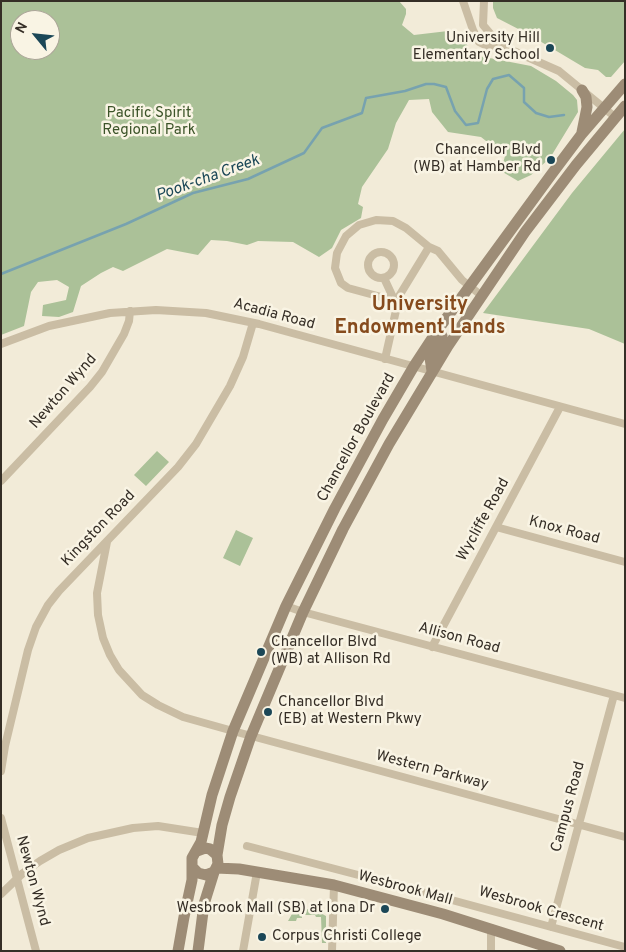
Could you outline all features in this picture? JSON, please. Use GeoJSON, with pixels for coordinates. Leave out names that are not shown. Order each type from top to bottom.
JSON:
{"type":"FeatureCollection","features":[{"type":"Feature","properties":{"kind":"main road","name":"Chancellor Boulevard"},"geometry":{"type":"LineString","coordinates":[[197,851],[212,795],[233,731],[286,606],[351,478],[414,366],[454,307],[581,135],[625,84]]}},
{"type":"Feature","properties":{"kind":"main road"},"geometry":{"type":"LineString","coordinates":[[581,135],[587,107],[586,97],[582,90]]}},
{"type":"Feature","properties":{"kind":"main road","name":"Chancellor Boulevard"},"geometry":{"type":"LineString","coordinates":[[198,951],[204,904],[216,864],[222,825],[230,797],[251,736],[302,612],[343,529],[389,444],[432,371],[482,296],[525,232],[576,165],[625,106]]}},
{"type":"Feature","properties":{"kind":"main road"},"geometry":{"type":"LineString","coordinates":[[432,371],[430,358],[454,307]]}},
{"type":"Feature","properties":{"kind":"main road"},"geometry":{"type":"LineString","coordinates":[[178,951],[192,880],[192,867],[192,858],[197,851],[206,848],[214,852],[216,864],[206,875],[202,875],[192,867]]}},
{"type":"Feature","properties":{"kind":"main road","name":"Wesbrook Mall"},"geometry":{"type":"LineString","coordinates":[[216,864],[334,885],[491,928],[560,951]]}},
{"type":"Feature","properties":{"kind":"street"},"geometry":{"type":"LineString","coordinates":[[463,1],[479,42],[487,46],[500,44]]}},
{"type":"Feature","properties":{"kind":"street"},"geometry":{"type":"LineString","coordinates":[[484,1],[483,25],[500,44],[559,71],[615,116]]}},
{"type":"Feature","properties":{"kind":"street"},"geometry":{"type":"LineString","coordinates":[[473,30],[483,25]]}},
{"type":"Feature","properties":{"kind":"street"},"geometry":{"type":"LineString","coordinates":[[396,301],[348,288],[341,283],[335,268],[337,253],[346,236],[359,225],[376,220],[393,221],[406,228],[429,247],[438,251],[460,278],[482,296]]}},
{"type":"Feature","properties":{"kind":"street"},"geometry":{"type":"LineString","coordinates":[[396,301],[429,247]]}},
{"type":"Feature","properties":{"kind":"street"},"geometry":{"type":"LineString","coordinates":[[384,278],[397,306],[384,359]]}},
{"type":"Feature","properties":{"kind":"street","name":"Acadia Road"},"geometry":{"type":"LineString","coordinates":[[1,344],[49,326],[89,316],[130,311],[166,310],[198,312],[253,323],[625,424]]}},
{"type":"Feature","properties":{"kind":"street","name":"Newton Wynd"},"geometry":{"type":"LineString","coordinates":[[1,481],[102,372],[124,334],[129,321],[130,311]]}},
{"type":"Feature","properties":{"kind":"street","name":"Kingston Road"},"geometry":{"type":"LineString","coordinates":[[1,771],[5,746],[28,650],[36,627],[48,604],[178,467],[199,440],[230,386],[243,357],[253,323]]}},
{"type":"Feature","properties":{"kind":"street","name":"Wycliffe Road"},"geometry":{"type":"LineString","coordinates":[[432,647],[560,406]]}},
{"type":"Feature","properties":{"kind":"street","name":"Knox Road"},"geometry":{"type":"LineString","coordinates":[[496,527],[625,562]]}},
{"type":"Feature","properties":{"kind":"street","name":"Western Parkway"},"geometry":{"type":"LineString","coordinates":[[107,542],[97,593],[98,616],[103,638],[119,670],[142,694],[158,705],[183,717],[625,837]]}},
{"type":"Feature","properties":{"kind":"street","name":"Allison Road"},"geometry":{"type":"LineString","coordinates":[[286,606],[302,612],[625,698]]}},
{"type":"Feature","properties":{"kind":"street","name":"Campus Road"},"geometry":{"type":"LineString","coordinates":[[551,927],[614,695]]}},
{"type":"Feature","properties":{"kind":"street","name":"Newton Wynd"},"geometry":{"type":"LineString","coordinates":[[1,818],[36,951]]}},
{"type":"Feature","properties":{"kind":"street"},"geometry":{"type":"LineString","coordinates":[[1,894],[29,868],[59,850],[78,841],[106,832],[158,826],[203,833]]}},
{"type":"Feature","properties":{"kind":"street","name":"Wesbrook Crescent"},"geometry":{"type":"LineString","coordinates":[[246,846],[625,947]]}},
{"type":"Feature","properties":{"kind":"street"},"geometry":{"type":"LineString","coordinates":[[243,951],[256,872]]}},
{"type":"Feature","properties":{"kind":"street"},"geometry":{"type":"LineString","coordinates":[[332,951],[334,885]]}},
{"type":"Feature","properties":{"kind":"street"},"geometry":{"type":"LineString","coordinates":[[491,928],[491,951]]}},
{"type":"Feature","properties":{"kind":"green space","name":"Pacific Spirit Regional Park"},"geometry":{"type":"Polygon","coordinates":[[[1,1],[399,1],[406,9],[402,25],[414,35],[448,31],[446,35],[455,34],[464,37],[469,50],[479,56],[531,66],[556,81],[577,100],[578,112],[550,158],[531,175],[518,181],[501,171],[505,156],[481,137],[448,132],[432,112],[429,99],[409,100],[396,123],[388,149],[362,187],[358,204],[363,207],[361,218],[341,230],[332,248],[319,257],[293,242],[258,241],[247,245],[211,240],[198,255],[167,249],[123,271],[113,267],[101,273],[81,286],[73,312],[59,317],[42,316],[43,305],[66,300],[69,287],[57,280],[38,282],[31,292],[24,326],[1,335],[1,1]]]}},
{"type":"Feature","properties":{"kind":"green space"},"geometry":{"type":"Polygon","coordinates":[[[493,1],[625,1],[625,61],[611,77],[606,77],[598,70],[585,68],[497,18],[493,8],[493,1]]]}},
{"type":"Feature","properties":{"kind":"green space"},"geometry":{"type":"Polygon","coordinates":[[[625,129],[625,344],[589,329],[483,313],[572,193],[625,129]]]}},
{"type":"Feature","properties":{"kind":"green space"},"geometry":{"type":"Polygon","coordinates":[[[157,451],[169,462],[146,486],[134,475],[157,451]]]}},
{"type":"Feature","properties":{"kind":"green space"},"geometry":{"type":"Polygon","coordinates":[[[236,530],[253,538],[240,566],[223,558],[236,530]]]}},
{"type":"Feature","properties":{"kind":"green space"},"geometry":{"type":"Polygon","coordinates":[[[305,909],[313,909],[326,916],[326,943],[322,943],[321,917],[302,915],[302,918],[297,918],[296,921],[288,921],[292,914],[305,909]]]}},
{"type":"Feature","properties":{"kind":"waterway","name":"Pook-cha Creek"},"geometry":{"type":"LineString","coordinates":[[1,274],[126,224],[193,193],[248,179],[304,153],[322,128],[362,113],[366,98],[405,91],[426,84],[446,87],[455,111],[466,125],[478,123],[487,89],[493,79],[509,75],[524,88],[524,102],[536,113],[549,117],[564,115]]}},
{"type":"Feature","properties":{"kind":"place","name":"University Hill Elementary School"},"geometry":{"type":"Point","coordinates":[550,48]}},
{"type":"Feature","properties":{"kind":"place","name":"Chancellor Blvd (WB) at Hamber Rd"},"geometry":{"type":"Point","coordinates":[551,160]}},
{"type":"Feature","properties":{"kind":"place","name":"Chancellor Blvd (WB) at Allison Rd"},"geometry":{"type":"Point","coordinates":[261,652]}},
{"type":"Feature","properties":{"kind":"place","name":"Chancellor Blvd (EB) at Western Pkwy"},"geometry":{"type":"Point","coordinates":[268,712]}},
{"type":"Feature","properties":{"kind":"place","name":"Wesbrook Mall (SB) at Iona Dr"},"geometry":{"type":"Point","coordinates":[385,909]}},
{"type":"Feature","properties":{"kind":"place","name":"Corpus Christi College"},"geometry":{"type":"Point","coordinates":[262,937]}},
{"type":"Feature","properties":{"kind":"district","name":"University Endowment Lands"},"geometry":{"type":"Point","coordinates":[420,318]}}]}
